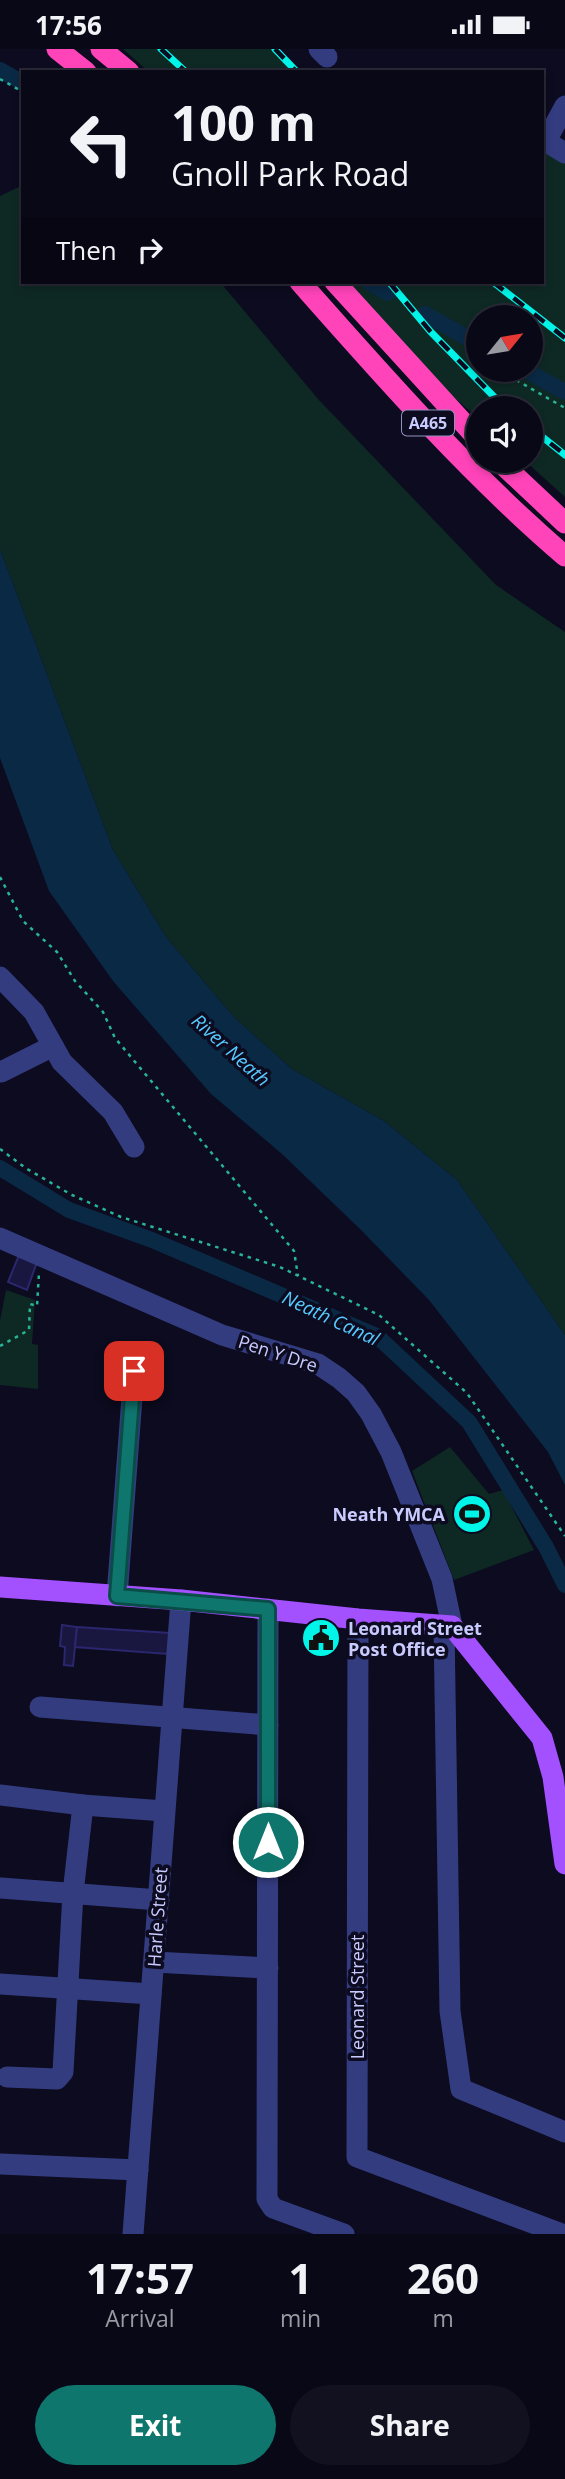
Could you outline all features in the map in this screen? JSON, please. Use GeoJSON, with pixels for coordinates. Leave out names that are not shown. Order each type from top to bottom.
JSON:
{"type":"FeatureCollection","features":[{"type":"Feature","properties":{"kind":"highway"},"geometry":{"type":"LineString","coordinates":[[57,49],[83,70]]}},
{"type":"Feature","properties":{"kind":"highway"},"geometry":{"type":"LineString","coordinates":[[101,49],[127,70]]}},
{"type":"Feature","properties":{"kind":"highway","name":"A465"},"geometry":{"type":"LineString","coordinates":[[302,284],[486,484],[565,556]]}},
{"type":"Feature","properties":{"kind":"highway","name":"A465"},"geometry":{"type":"LineString","coordinates":[[337,284],[466,426]]}},
{"type":"Feature","properties":{"kind":"highway"},"geometry":{"type":"LineString","coordinates":[[512,473],[565,523]]}},
{"type":"Feature","properties":{"kind":"main road"},"geometry":{"type":"LineString","coordinates":[[0,1587],[181,1600],[448,1626],[542,1738],[561,1805],[565,1864]]}},
{"type":"Feature","properties":{"kind":"street"},"geometry":{"type":"LineString","coordinates":[[565,106],[544,140],[565,153]]}},
{"type":"Feature","properties":{"kind":"street"},"geometry":{"type":"LineString","coordinates":[[0,977],[34,1012],[62,1062],[113,1112],[134,1147]]}},
{"type":"Feature","properties":{"kind":"street"},"geometry":{"type":"LineString","coordinates":[[1,1072],[53,1046]]}},
{"type":"Feature","properties":{"kind":"street","name":"Pen Y Dre"},"geometry":{"type":"LineString","coordinates":[[0,1238],[222,1335],[318,1364],[356,1394],[370,1414],[391,1452],[442,1579],[448,1626],[450,2011],[461,2089],[565,2132]]}},
{"type":"Feature","properties":{"kind":"street"},"geometry":{"type":"LineString","coordinates":[[117,1596],[134,1371]]}},
{"type":"Feature","properties":{"kind":"street","name":"Harle Street"},"geometry":{"type":"LineString","coordinates":[[133,2234],[181,1600]]}},
{"type":"Feature","properties":{"kind":"street"},"geometry":{"type":"LineString","coordinates":[[268,1609],[267,2199],[273,2209],[344,2234]]}},
{"type":"Feature","properties":{"kind":"street","name":"Leonard Street"},"geometry":{"type":"LineString","coordinates":[[358,1619],[357,2157],[562,2234]]}},
{"type":"Feature","properties":{"kind":"street"},"geometry":{"type":"LineString","coordinates":[[40,1707],[268,1725]]}},
{"type":"Feature","properties":{"kind":"street"},"geometry":{"type":"LineString","coordinates":[[0,1795],[164,1811]]}},
{"type":"Feature","properties":{"kind":"street"},"geometry":{"type":"LineString","coordinates":[[7,2077],[57,2079],[63,2072],[73,1893],[83,1805]]}},
{"type":"Feature","properties":{"kind":"street"},"geometry":{"type":"LineString","coordinates":[[1,1888],[159,1900]]}},
{"type":"Feature","properties":{"kind":"street"},"geometry":{"type":"LineString","coordinates":[[154,1962],[268,1968]]}},
{"type":"Feature","properties":{"kind":"street"},"geometry":{"type":"LineString","coordinates":[[0,1984],[151,1994]]}},
{"type":"Feature","properties":{"kind":"street"},"geometry":{"type":"LineString","coordinates":[[1,2164],[138,2170]]}},
{"type":"Feature","properties":{"kind":"path"},"geometry":{"type":"LineString","coordinates":[[0,79],[21,91]]}},
{"type":"Feature","properties":{"kind":"path"},"geometry":{"type":"LineString","coordinates":[[520,382],[565,408]]}},
{"type":"Feature","properties":{"kind":"path"},"geometry":{"type":"LineString","coordinates":[[0,877],[23,921],[57,952],[75,981],[103,1012],[115,1038],[294,1251],[298,1276]]}},
{"type":"Feature","properties":{"kind":"path"},"geometry":{"type":"LineString","coordinates":[[0,1149],[27,1169],[72,1195],[121,1217],[267,1263],[379,1315],[467,1393],[565,1535]]}},
{"type":"Feature","properties":{"kind":"path"},"geometry":{"type":"LineString","coordinates":[[0,1346],[29,1330],[30,1304],[37,1306],[41,1256]]}},
{"type":"Feature","properties":{"kind":"green space"},"geometry":{"type":"Polygon","coordinates":[[[123,49],[274,49],[293,70],[147,70],[123,49]]]}},
{"type":"Feature","properties":{"kind":"green space"},"geometry":{"type":"Polygon","coordinates":[[[544,143],[565,155],[565,497],[538,473],[543,473],[543,396],[466,396],[466,408],[348,284],[544,284],[544,143]]]}},
{"type":"Feature","properties":{"kind":"green space"},"geometry":{"type":"Polygon","coordinates":[[[21,186],[21,284],[222,284],[318,399],[496,585],[565,632],[565,1335],[457,1180],[384,1121],[292,1069],[234,1017],[166,937],[113,850],[0,549],[0,196],[21,186]]]}},
{"type":"Feature","properties":{"kind":"green space"},"geometry":{"type":"Polygon","coordinates":[[[6,1290],[35,1300],[32,1344],[38,1345],[38,1389],[0,1385],[0,1321],[6,1290]]]}},
{"type":"Feature","properties":{"kind":"green space","name":"Neath YMCA"},"geometry":{"type":"Polygon","coordinates":[[[450,1447],[489,1494],[503,1490],[534,1550],[454,1580],[412,1471],[450,1447]]]}},
{"type":"Feature","properties":{"kind":"water","name":"River Neath"},"geometry":{"type":"Polygon","coordinates":[[[0,549],[113,850],[166,937],[234,1017],[292,1069],[384,1121],[457,1180],[565,1335],[565,1485],[548,1452],[429,1300],[282,1154],[211,1094],[113,981],[49,891],[0,758],[0,549]]]}},
{"type":"Feature","properties":{"kind":"building"},"geometry":{"type":"Polygon","coordinates":[[[19,1255],[37,1262],[27,1290],[8,1282],[19,1255]]]}},
{"type":"Feature","properties":{"kind":"building"},"geometry":{"type":"Polygon","coordinates":[[[62,1625],[77,1627],[73,1666],[64,1665],[65,1647],[60,1646],[62,1625]]]}},
{"type":"Feature","properties":{"kind":"building"},"geometry":{"type":"Polygon","coordinates":[[[77,1627],[170,1633],[168,1654],[75,1647],[77,1627]]]}},
{"type":"Feature","properties":{"kind":"waterway"},"geometry":{"type":"LineString","coordinates":[[0,70],[21,82]]}},
{"type":"Feature","properties":{"kind":"waterway"},"geometry":{"type":"LineString","coordinates":[[372,284],[388,293]]}},
{"type":"Feature","properties":{"kind":"waterway"},"geometry":{"type":"LineString","coordinates":[[425,314],[466,337]]}},
{"type":"Feature","properties":{"kind":"waterway"},"geometry":{"type":"LineString","coordinates":[[543,380],[565,392]]}},
{"type":"Feature","properties":{"kind":"waterway","name":"Neath Canal"},"geometry":{"type":"LineString","coordinates":[[0,1168],[69,1210],[152,1240],[377,1336],[469,1422],[546,1547],[565,1585]]}},
{"type":"Feature","properties":{"kind":"railway"},"geometry":{"type":"LineString","coordinates":[[161,49],[184,70]]}},
{"type":"Feature","properties":{"kind":"railway"},"geometry":{"type":"LineString","coordinates":[[275,49],[295,70]]}},
{"type":"Feature","properties":{"kind":"railway"},"geometry":{"type":"LineString","coordinates":[[391,284],[430,331],[493,396]]}},
{"type":"Feature","properties":{"kind":"railway"},"geometry":{"type":"LineString","coordinates":[[496,284],[565,338]]}},
{"type":"Feature","properties":{"kind":"railway"},"geometry":{"type":"LineString","coordinates":[[543,437],[565,455]]}},
{"type":"Feature","properties":{"kind":"place","name":"Neath YMCA"},"geometry":{"type":"Point","coordinates":[472,1514]}},
{"type":"Feature","properties":{"kind":"place","name":"Leonard Street Post Office"},"geometry":{"type":"Point","coordinates":[321,1638]}},
{"type":"Feature","properties":{"kind":"route"},"geometry":{"type":"LineString","coordinates":[[134,1371],[117,1596],[268,1609],[268,1842]]}}]}
